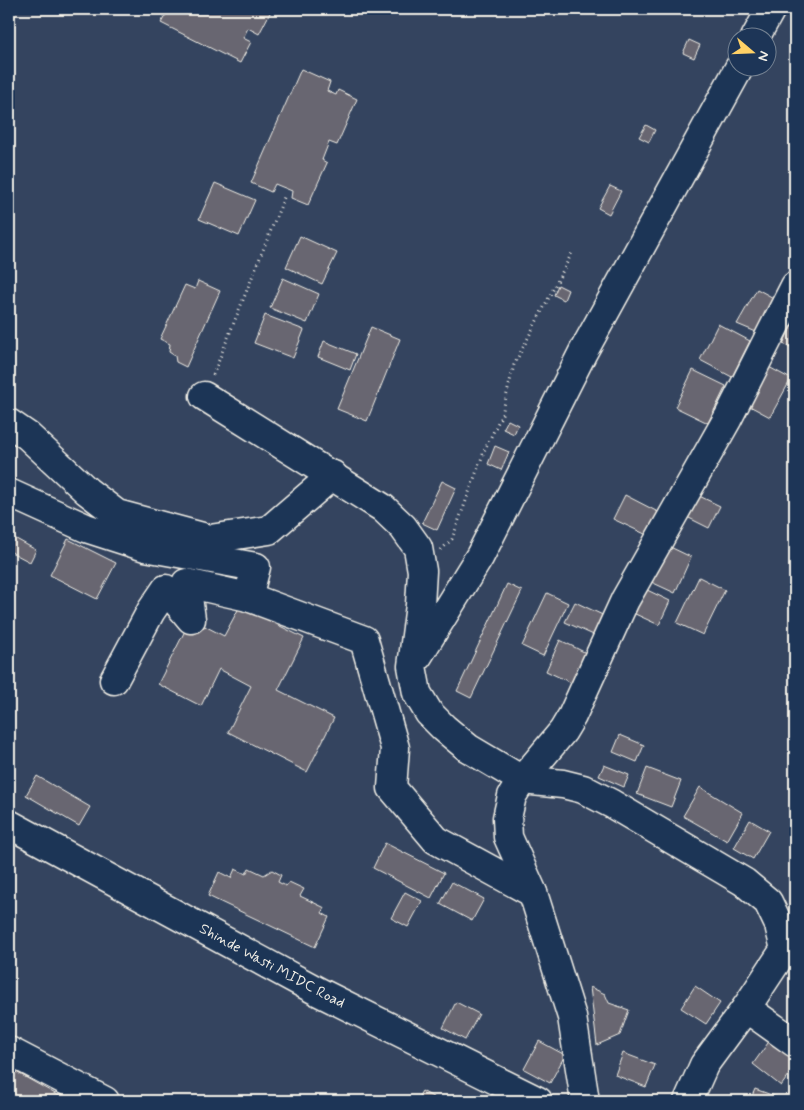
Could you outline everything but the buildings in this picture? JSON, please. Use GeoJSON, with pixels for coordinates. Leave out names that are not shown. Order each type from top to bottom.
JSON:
{"type":"FeatureCollection","features":[{"type":"Feature","properties":{"kind":"street"},"geometry":{"type":"LineString","coordinates":[[761,28],[771,9]]}},
{"type":"Feature","properties":{"kind":"street"},"geometry":{"type":"LineString","coordinates":[[412,666],[480,556],[584,352],[734,78]]}},
{"type":"Feature","properties":{"kind":"street"},"geometry":{"type":"LineString","coordinates":[[586,1101],[572,1017],[533,894],[508,837],[507,818],[512,796],[522,780],[563,731],[572,716],[626,600],[728,418],[795,286]]}},
{"type":"Feature","properties":{"kind":"street"},"geometry":{"type":"LineString","coordinates":[[204,396],[333,475],[383,508],[403,527],[418,548],[422,571],[420,606],[412,666],[417,693],[430,713],[444,728],[468,748],[522,780],[563,784],[583,789],[612,804],[744,882],[768,902],[779,926],[790,938],[746,1008],[704,1065],[688,1101]]}},
{"type":"Feature","properties":{"kind":"street"},"geometry":{"type":"LineString","coordinates":[[9,423],[28,436],[87,491],[117,514],[210,539],[270,530],[333,475]]}},
{"type":"Feature","properties":{"kind":"street"},"geometry":{"type":"LineString","coordinates":[[9,492],[86,528],[145,547],[256,567],[248,597]]}},
{"type":"Feature","properties":{"kind":"street"},"geometry":{"type":"LineString","coordinates":[[114,680],[150,611],[166,589],[191,619],[186,582],[248,597],[364,640],[394,748],[392,788],[436,840],[533,894]]}},
{"type":"Feature","properties":{"kind":"street","name":"Shinde Wasti MIDC Road"},"geometry":{"type":"LineString","coordinates":[[9,824],[310,987],[538,1101]]}},
{"type":"Feature","properties":{"kind":"street"},"geometry":{"type":"LineString","coordinates":[[746,1008],[795,1043]]}},
{"type":"Feature","properties":{"kind":"street"},"geometry":{"type":"LineString","coordinates":[[9,1051],[105,1101]]}},
{"type":"Feature","properties":{"kind":"path"},"geometry":{"type":"LineString","coordinates":[[204,396],[285,195]]}},
{"type":"Feature","properties":{"kind":"path"},"geometry":{"type":"LineString","coordinates":[[422,571],[452,539],[485,450],[502,414],[514,365],[573,251]]}}]}
